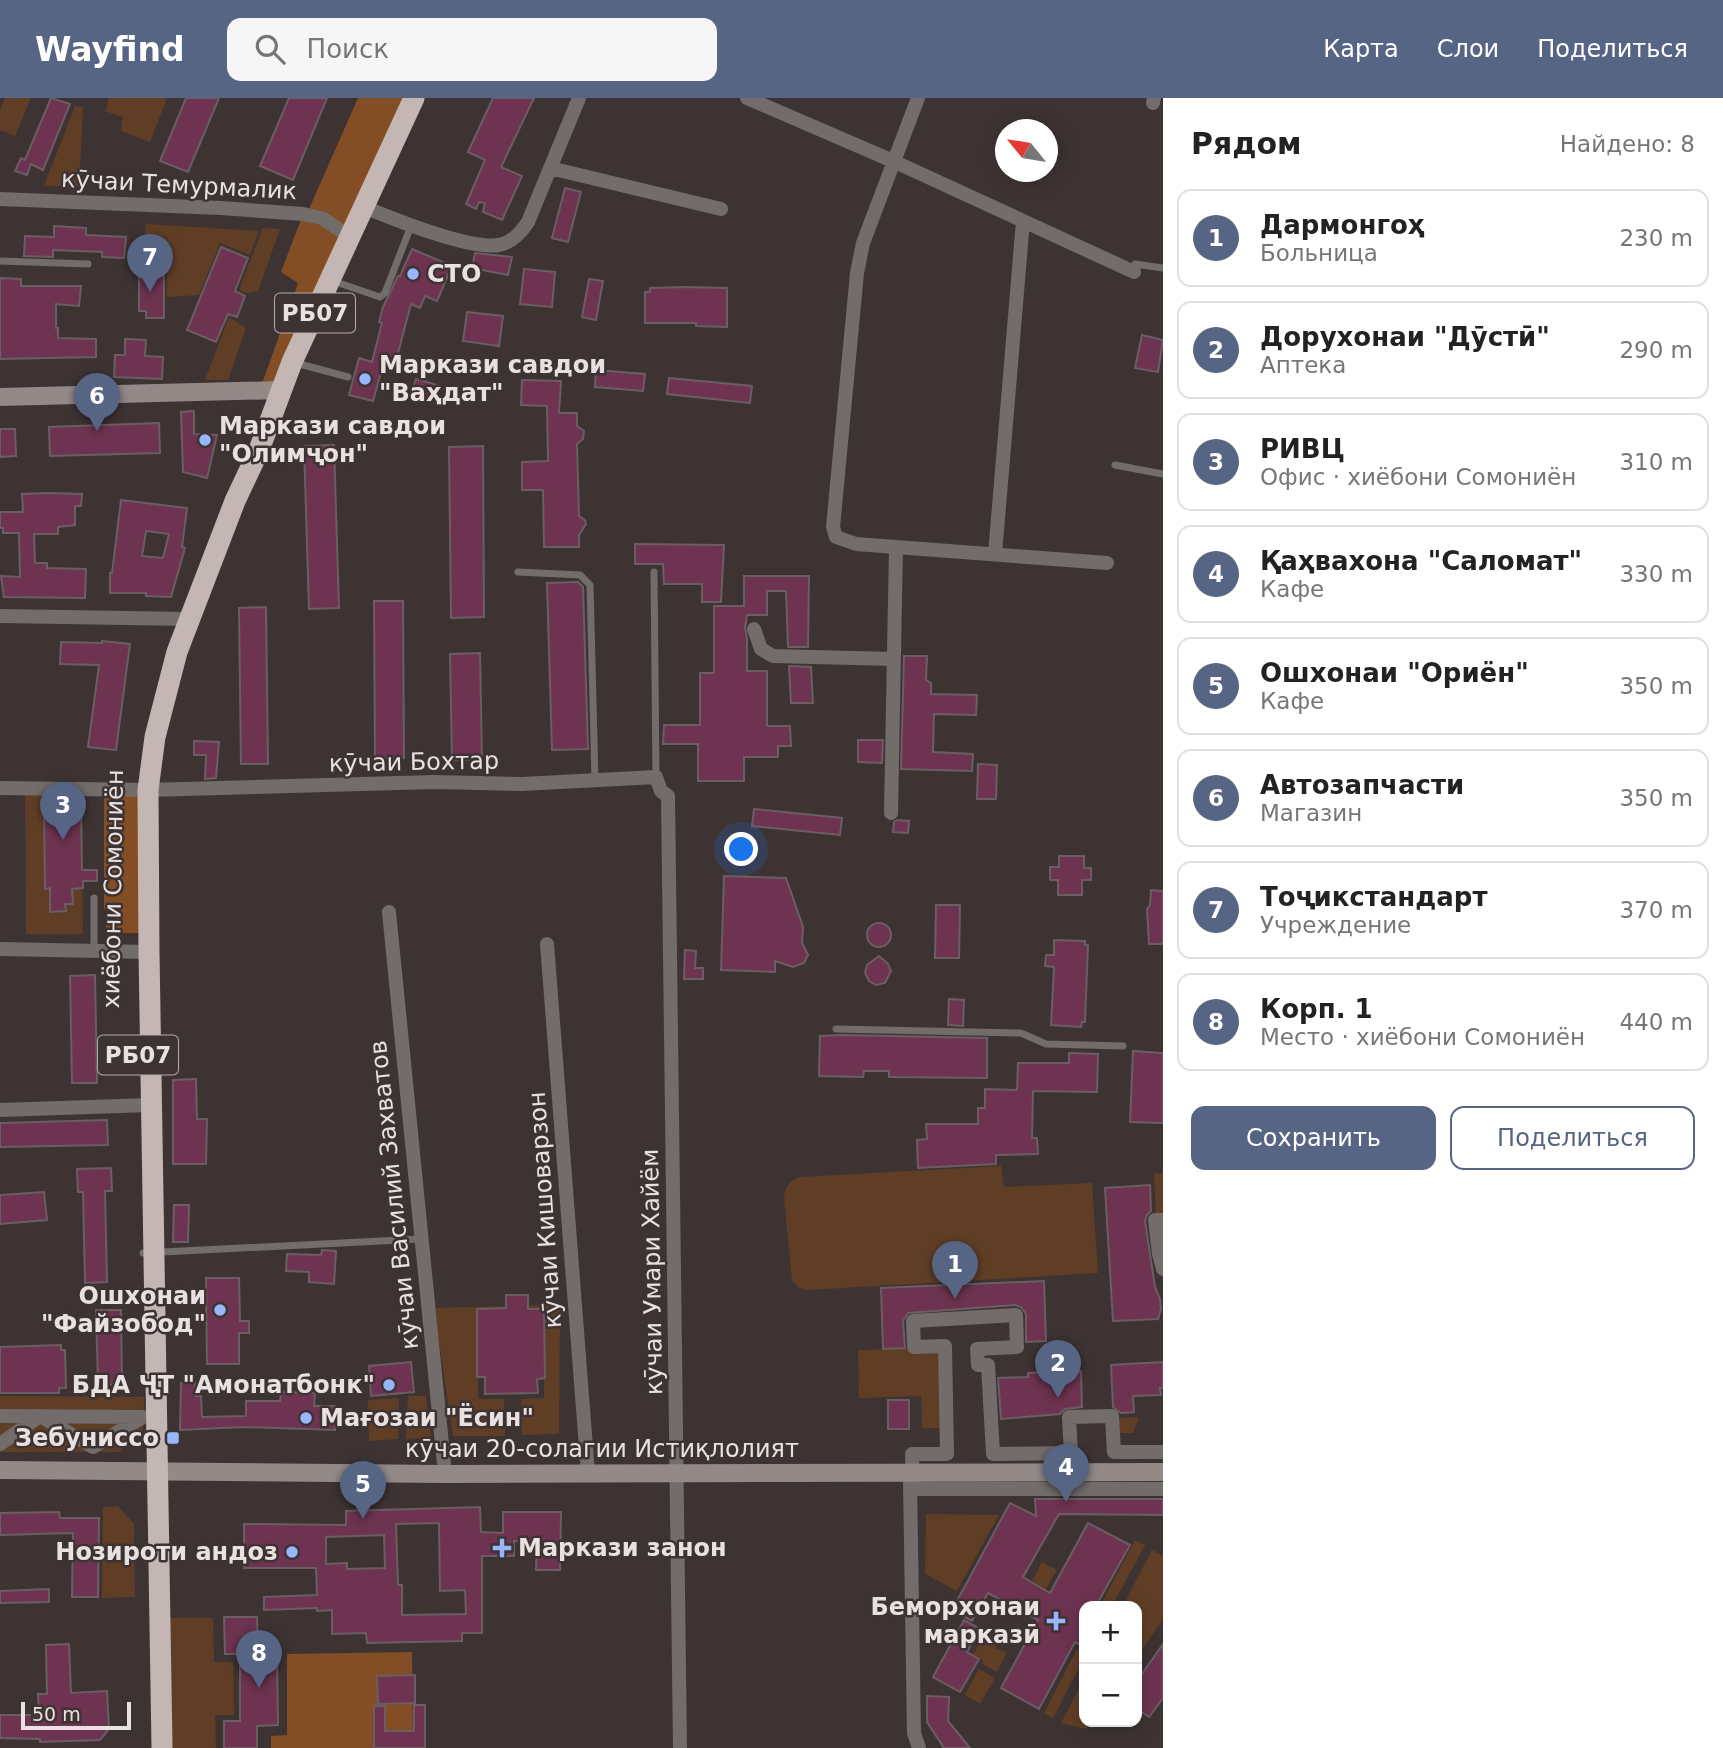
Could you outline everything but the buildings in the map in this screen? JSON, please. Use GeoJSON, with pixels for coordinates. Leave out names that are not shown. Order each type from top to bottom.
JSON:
{"type":"FeatureCollection","features":[{"type":"Feature","properties":{"kind":"highway","name":"РБ07"},"geometry":{"type":"LineString","coordinates":[[280,390],[414,98]]}},
{"type":"Feature","properties":{"kind":"highway","name":"хиёбони Сомониён"},"geometry":{"type":"LineString","coordinates":[[162,1748],[148,1416],[148,1252],[142,952],[143,790],[184,619],[259,450],[280,390]]}},
{"type":"Feature","properties":{"kind":"highway","name":"хиёбони Сомониён"},"geometry":{"type":"LineString","coordinates":[[148,1748],[152,1470]]}},
{"type":"Feature","properties":{"kind":"street"},"geometry":{"type":"LineString","coordinates":[[364,207],[411,226],[482,244],[498,245],[509,241],[520,233],[528,222],[579,98]]}},
{"type":"Feature","properties":{"kind":"street"},"geometry":{"type":"LineString","coordinates":[[747,98],[1135,268]]}},
{"type":"Feature","properties":{"kind":"street"},"geometry":{"type":"LineString","coordinates":[[918,98],[863,243],[857,273],[833,527],[836,537],[843,541],[895,547],[1107,563]]}},
{"type":"Feature","properties":{"kind":"street"},"geometry":{"type":"LineString","coordinates":[[550,168],[721,209]]}},
{"type":"Feature","properties":{"kind":"street","name":"кӯчаи Темурмалик"},"geometry":{"type":"LineString","coordinates":[[0,199],[303,214],[322,218],[350,237]]}},
{"type":"Feature","properties":{"kind":"street"},"geometry":{"type":"LineString","coordinates":[[995,554],[1023,221]]}},
{"type":"Feature","properties":{"kind":"street"},"geometry":{"type":"LineString","coordinates":[[0,397],[280,390]]}},
{"type":"Feature","properties":{"kind":"street"},"geometry":{"type":"LineString","coordinates":[[891,813],[895,547]]}},
{"type":"Feature","properties":{"kind":"street"},"geometry":{"type":"LineString","coordinates":[[0,616],[184,619]]}},
{"type":"Feature","properties":{"kind":"street"},"geometry":{"type":"LineString","coordinates":[[754,629],[761,649],[773,656],[894,659]]}},
{"type":"Feature","properties":{"kind":"street","name":"кӯчаи Бохтар"},"geometry":{"type":"LineString","coordinates":[[0,788],[143,790],[435,782],[522,783],[656,777]]}},
{"type":"Feature","properties":{"kind":"street","name":"кӯчаи Умари Хайём"},"geometry":{"type":"LineString","coordinates":[[656,777],[661,791],[668,796],[679,1473],[680,1748]]}},
{"type":"Feature","properties":{"kind":"street","name":"кӯчаи Василий Захватов"},"geometry":{"type":"LineString","coordinates":[[389,912],[445,1474]]}},
{"type":"Feature","properties":{"kind":"street","name":"кӯчаи Кишоварзон"},"geometry":{"type":"LineString","coordinates":[[547,944],[588,1473]]}},
{"type":"Feature","properties":{"kind":"street"},"geometry":{"type":"LineString","coordinates":[[0,948],[142,952]]}},
{"type":"Feature","properties":{"kind":"street"},"geometry":{"type":"LineString","coordinates":[[0,1110],[144,1106]]}},
{"type":"Feature","properties":{"kind":"street"},"geometry":{"type":"LineString","coordinates":[[1163,1220],[1155,1220],[1163,1269]]}},
{"type":"Feature","properties":{"kind":"street"},"geometry":{"type":"LineString","coordinates":[[919,1748],[914,1733],[912,1454],[947,1454],[945,1346],[914,1347],[912,1321],[1016,1315],[1017,1347],[977,1349],[978,1365],[988,1365],[993,1454],[1071,1453],[1069,1417],[1112,1416],[1114,1452],[1163,1452]]}},
{"type":"Feature","properties":{"kind":"street"},"geometry":{"type":"LineString","coordinates":[[0,1416],[148,1416]]}},
{"type":"Feature","properties":{"kind":"street"},"geometry":{"type":"LineString","coordinates":[[40,1416],[93,1447],[148,1416]]}},
{"type":"Feature","properties":{"kind":"street"},"geometry":{"type":"LineString","coordinates":[[0,1444],[40,1416]]}},
{"type":"Feature","properties":{"kind":"street","name":"кӯчаи 20-солагии Истиқлолият"},"geometry":{"type":"LineString","coordinates":[[0,1470],[445,1474],[1163,1472]]}},
{"type":"Feature","properties":{"kind":"street"},"geometry":{"type":"LineString","coordinates":[[911,1473],[913,1489],[1163,1489]]}},
{"type":"Feature","properties":{"kind":"lane"},"geometry":{"type":"LineString","coordinates":[[330,280],[380,297],[385,293],[411,226]]}},
{"type":"Feature","properties":{"kind":"lane"},"geometry":{"type":"LineString","coordinates":[[0,261],[88,264]]}},
{"type":"Feature","properties":{"kind":"lane"},"geometry":{"type":"LineString","coordinates":[[1135,268],[1163,268]]}},
{"type":"Feature","properties":{"kind":"lane"},"geometry":{"type":"LineString","coordinates":[[292,362],[348,377]]}},
{"type":"Feature","properties":{"kind":"lane"},"geometry":{"type":"LineString","coordinates":[[1115,465],[1163,474]]}},
{"type":"Feature","properties":{"kind":"lane"},"geometry":{"type":"LineString","coordinates":[[518,572],[580,575],[590,585],[595,780]]}},
{"type":"Feature","properties":{"kind":"lane"},"geometry":{"type":"LineString","coordinates":[[654,572],[656,777]]}},
{"type":"Feature","properties":{"kind":"lane"},"geometry":{"type":"LineString","coordinates":[[94,898],[94,949]]}},
{"type":"Feature","properties":{"kind":"lane"},"geometry":{"type":"LineString","coordinates":[[836,1029],[1021,1033],[1046,1044],[1123,1046]]}},
{"type":"Feature","properties":{"kind":"lane"},"geometry":{"type":"LineString","coordinates":[[148,1252],[420,1240]]}},
{"type":"Feature","properties":{"kind":"shaded area"},"geometry":{"type":"Polygon","coordinates":[[[5,98],[31,98],[15,136],[0,130],[0,110],[5,98]]]}},
{"type":"Feature","properties":{"kind":"shaded area"},"geometry":{"type":"Polygon","coordinates":[[[109,98],[167,98],[150,142],[121,131],[123,117],[105,111],[109,98]]]}},
{"type":"Feature","properties":{"kind":"shaded area"},"geometry":{"type":"Polygon","coordinates":[[[358,98],[407,98],[349,230],[323,211],[309,209],[358,98]]]}},
{"type":"Feature","properties":{"kind":"shaded area"},"geometry":{"type":"Polygon","coordinates":[[[75,106],[83,107],[79,187],[44,186],[75,106]]]}},
{"type":"Feature","properties":{"kind":"shaded area"},"geometry":{"type":"Polygon","coordinates":[[[303,214],[350,237],[280,390],[259,392],[298,283],[281,272],[303,214]]]}},
{"type":"Feature","properties":{"kind":"shaded area"},"geometry":{"type":"Polygon","coordinates":[[[146,224],[259,231],[250,255],[220,243],[199,295],[167,297],[167,263],[141,263],[146,224]]]}},
{"type":"Feature","properties":{"kind":"shaded area"},"geometry":{"type":"Polygon","coordinates":[[[263,228],[280,229],[258,291],[247,293],[239,290],[263,228]]]}},
{"type":"Feature","properties":{"kind":"shaded area"},"geometry":{"type":"Polygon","coordinates":[[[229,317],[246,328],[228,380],[205,380],[229,317]]]}},
{"type":"Feature","properties":{"kind":"shaded area"},"geometry":{"type":"Polygon","coordinates":[[[81,792],[83,934],[26,934],[25,793],[81,792]]]}},
{"type":"Feature","properties":{"kind":"shaded area"},"geometry":{"type":"Polygon","coordinates":[[[139,794],[139,933],[106,933],[106,920],[121,920],[121,909],[104,909],[104,795],[139,794]]]}},
{"type":"Feature","properties":{"kind":"shaded area"},"geometry":{"type":"Polygon","coordinates":[[[1001,1166],[1004,1187],[1092,1183],[1098,1273],[808,1290],[799,1288],[792,1280],[784,1197],[787,1187],[796,1179],[1001,1166]]]}},
{"type":"Feature","properties":{"kind":"shaded area"},"geometry":{"type":"Polygon","coordinates":[[[1163,1173],[1163,1217],[1156,1217],[1154,1174],[1163,1173]]]}},
{"type":"Feature","properties":{"kind":"shaded area"},"geometry":{"type":"Polygon","coordinates":[[[560,1305],[559,1434],[522,1435],[521,1399],[544,1398],[544,1378],[478,1377],[478,1399],[504,1399],[505,1436],[453,1436],[434,1308],[560,1305]]]}},
{"type":"Feature","properties":{"kind":"shaded area"},"geometry":{"type":"Polygon","coordinates":[[[945,1348],[947,1428],[922,1428],[921,1396],[859,1398],[858,1350],[945,1348]]]}},
{"type":"Feature","properties":{"kind":"shaded area"},"geometry":{"type":"Polygon","coordinates":[[[0,1396],[144,1397],[143,1431],[120,1452],[0,1452],[0,1396]]]}},
{"type":"Feature","properties":{"kind":"shaded area"},"geometry":{"type":"Polygon","coordinates":[[[408,1396],[426,1396],[431,1437],[406,1439],[408,1396]]]}},
{"type":"Feature","properties":{"kind":"shaded area"},"geometry":{"type":"Polygon","coordinates":[[[399,1398],[398,1439],[369,1441],[368,1400],[399,1398]]]}},
{"type":"Feature","properties":{"kind":"shaded area"},"geometry":{"type":"Polygon","coordinates":[[[1139,1417],[1133,1433],[1116,1433],[1116,1418],[1139,1417]]]}},
{"type":"Feature","properties":{"kind":"shaded area"},"geometry":{"type":"Polygon","coordinates":[[[118,1506],[134,1524],[135,1597],[102,1598],[103,1507],[118,1506]]]}},
{"type":"Feature","properties":{"kind":"shaded area"},"geometry":{"type":"Polygon","coordinates":[[[926,1514],[999,1515],[957,1591],[925,1574],[926,1514]]]}},
{"type":"Feature","properties":{"kind":"shaded area"},"geometry":{"type":"Polygon","coordinates":[[[1135,1540],[1145,1545],[1115,1601],[1103,1601],[1135,1540]]]}},
{"type":"Feature","properties":{"kind":"shaded area"},"geometry":{"type":"Polygon","coordinates":[[[1152,1550],[1163,1556],[1163,1619],[1142,1649],[1142,1601],[1126,1601],[1152,1550]]]}},
{"type":"Feature","properties":{"kind":"shaded area"},"geometry":{"type":"Polygon","coordinates":[[[1042,1562],[1057,1570],[1046,1589],[1032,1581],[1042,1562]]]}},
{"type":"Feature","properties":{"kind":"shaded area"},"geometry":{"type":"Polygon","coordinates":[[[169,1618],[213,1618],[214,1662],[233,1662],[234,1715],[215,1715],[216,1748],[170,1748],[169,1618]]]}},
{"type":"Feature","properties":{"kind":"shaded area"},"geometry":{"type":"Polygon","coordinates":[[[989,1636],[995,1639],[996,1649],[1007,1652],[997,1672],[982,1664],[983,1660],[973,1655],[979,1643],[986,1641],[989,1636]]]}},
{"type":"Feature","properties":{"kind":"shaded area"},"geometry":{"type":"Polygon","coordinates":[[[1077,1649],[1079,1650],[1079,1668],[1053,1718],[1044,1713],[1077,1649]]]}},
{"type":"Feature","properties":{"kind":"shaded area"},"geometry":{"type":"Polygon","coordinates":[[[412,1652],[413,1748],[271,1748],[271,1736],[287,1735],[287,1654],[412,1652]]]}},
{"type":"Feature","properties":{"kind":"shaded area"},"geometry":{"type":"Polygon","coordinates":[[[979,1669],[995,1678],[980,1704],[965,1695],[979,1669]]]}},
{"type":"Feature","properties":{"kind":"shaded area"},"geometry":{"type":"Polygon","coordinates":[[[1079,1689],[1079,1727],[1087,1727],[1086,1729],[1061,1723],[1079,1689]]]}},
{"type":"Feature","properties":{"kind":"place","name":"СТО"},"geometry":{"type":"Point","coordinates":[413,274]}},
{"type":"Feature","properties":{"kind":"place","name":"Тоҷикстандарт"},"geometry":{"type":"Point","coordinates":[150,292]}},
{"type":"Feature","properties":{"kind":"place","name":"Маркази савдои \"Ваҳдат\""},"geometry":{"type":"Point","coordinates":[365,379]}},
{"type":"Feature","properties":{"kind":"place","name":"Автозапчасти"},"geometry":{"type":"Point","coordinates":[97,431]}},
{"type":"Feature","properties":{"kind":"place","name":"Маркази савдои \"Олимҷон\""},"geometry":{"type":"Point","coordinates":[205,440]}},
{"type":"Feature","properties":{"kind":"place","name":"РИВЦ"},"geometry":{"type":"Point","coordinates":[63,840]}},
{"type":"Feature","properties":{"kind":"place","name":"Дармонгоҳ"},"geometry":{"type":"Point","coordinates":[955,1299]}},
{"type":"Feature","properties":{"kind":"place","name":"Ошхонаи \"Файзобод\""},"geometry":{"type":"Point","coordinates":[220,1310]}},
{"type":"Feature","properties":{"kind":"place","name":"БДА ҶТ \"Амонатбонк\""},"geometry":{"type":"Point","coordinates":[389,1385]}},
{"type":"Feature","properties":{"kind":"place","name":"Дорухонаи \"Дӯстӣ\""},"geometry":{"type":"Point","coordinates":[1058,1398]}},
{"type":"Feature","properties":{"kind":"place","name":"Мағозаи \"Ёсин\""},"geometry":{"type":"Point","coordinates":[306,1418]}},
{"type":"Feature","properties":{"kind":"place","name":"Зебуниссо"},"geometry":{"type":"Point","coordinates":[173,1438]}},
{"type":"Feature","properties":{"kind":"place","name":"Қаҳвахона \"Саломат\""},"geometry":{"type":"Point","coordinates":[1066,1502]}},
{"type":"Feature","properties":{"kind":"place","name":"Ошхонаи \"Ориён\""},"geometry":{"type":"Point","coordinates":[363,1519]}},
{"type":"Feature","properties":{"kind":"place","name":"Маркази занон"},"geometry":{"type":"Point","coordinates":[502,1548]}},
{"type":"Feature","properties":{"kind":"place","name":"Нозироти андоз"},"geometry":{"type":"Point","coordinates":[292,1552]}},
{"type":"Feature","properties":{"kind":"place","name":"Беморхонаи марказӣ"},"geometry":{"type":"Point","coordinates":[1056,1621]}},
{"type":"Feature","properties":{"kind":"place","name":"Корп. 1"},"geometry":{"type":"Point","coordinates":[259,1688]}}]}
